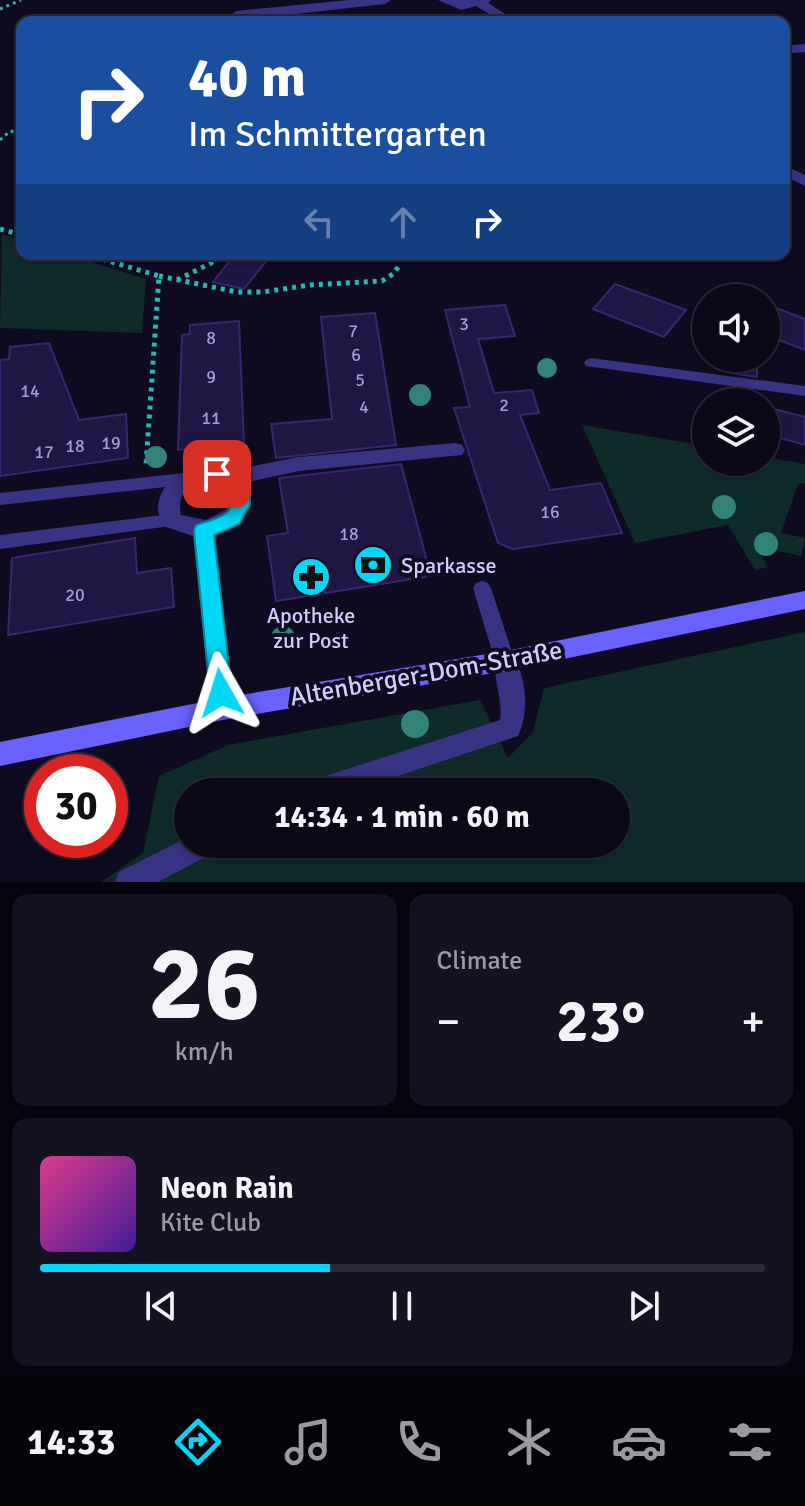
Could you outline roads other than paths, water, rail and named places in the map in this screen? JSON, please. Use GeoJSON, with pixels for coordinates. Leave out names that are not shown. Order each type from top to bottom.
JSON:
{"type":"FeatureCollection","features":[{"type":"Feature","properties":{"kind":"main road","name":"Altenberger-Dom-Straße"},"geometry":{"type":"LineString","coordinates":[[0,754],[223,709],[505,661],[805,600]]}},
{"type":"Feature","properties":{"kind":"street"},"geometry":{"type":"LineString","coordinates":[[235,16],[385,0]]}},
{"type":"Feature","properties":{"kind":"street"},"geometry":{"type":"LineString","coordinates":[[444,0],[461,6],[483,2],[503,16]]}},
{"type":"Feature","properties":{"kind":"street"},"geometry":{"type":"LineString","coordinates":[[229,478],[240,491],[240,505],[233,519],[203,531],[185,529],[171,520],[167,507],[171,492],[184,479],[217,474],[229,478],[299,464],[455,450]]}},
{"type":"Feature","properties":{"kind":"street"},"geometry":{"type":"LineString","coordinates":[[203,531],[223,709]]}},
{"type":"Feature","properties":{"kind":"street"},"geometry":{"type":"LineString","coordinates":[[356,778],[509,728],[515,716],[515,703],[505,661]]}},
{"type":"Feature","properties":{"kind":"street"},"geometry":{"type":"LineString","coordinates":[[129,882],[176,858]]}},
{"type":"Feature","properties":{"kind":"lane"},"geometry":{"type":"LineString","coordinates":[[591,363],[805,391]]}},
{"type":"Feature","properties":{"kind":"lane"},"geometry":{"type":"LineString","coordinates":[[0,499],[184,479]]}},
{"type":"Feature","properties":{"kind":"lane"},"geometry":{"type":"LineString","coordinates":[[0,542],[171,520]]}},
{"type":"Feature","properties":{"kind":"lane"},"geometry":{"type":"LineString","coordinates":[[482,588],[505,661]]}},
{"type":"Feature","properties":{"kind":"place","name":"Sparkasse"},"geometry":{"type":"Point","coordinates":[373,565]}},
{"type":"Feature","properties":{"kind":"place","name":"Apotheke zur Post"},"geometry":{"type":"Point","coordinates":[311,577]}}]}
